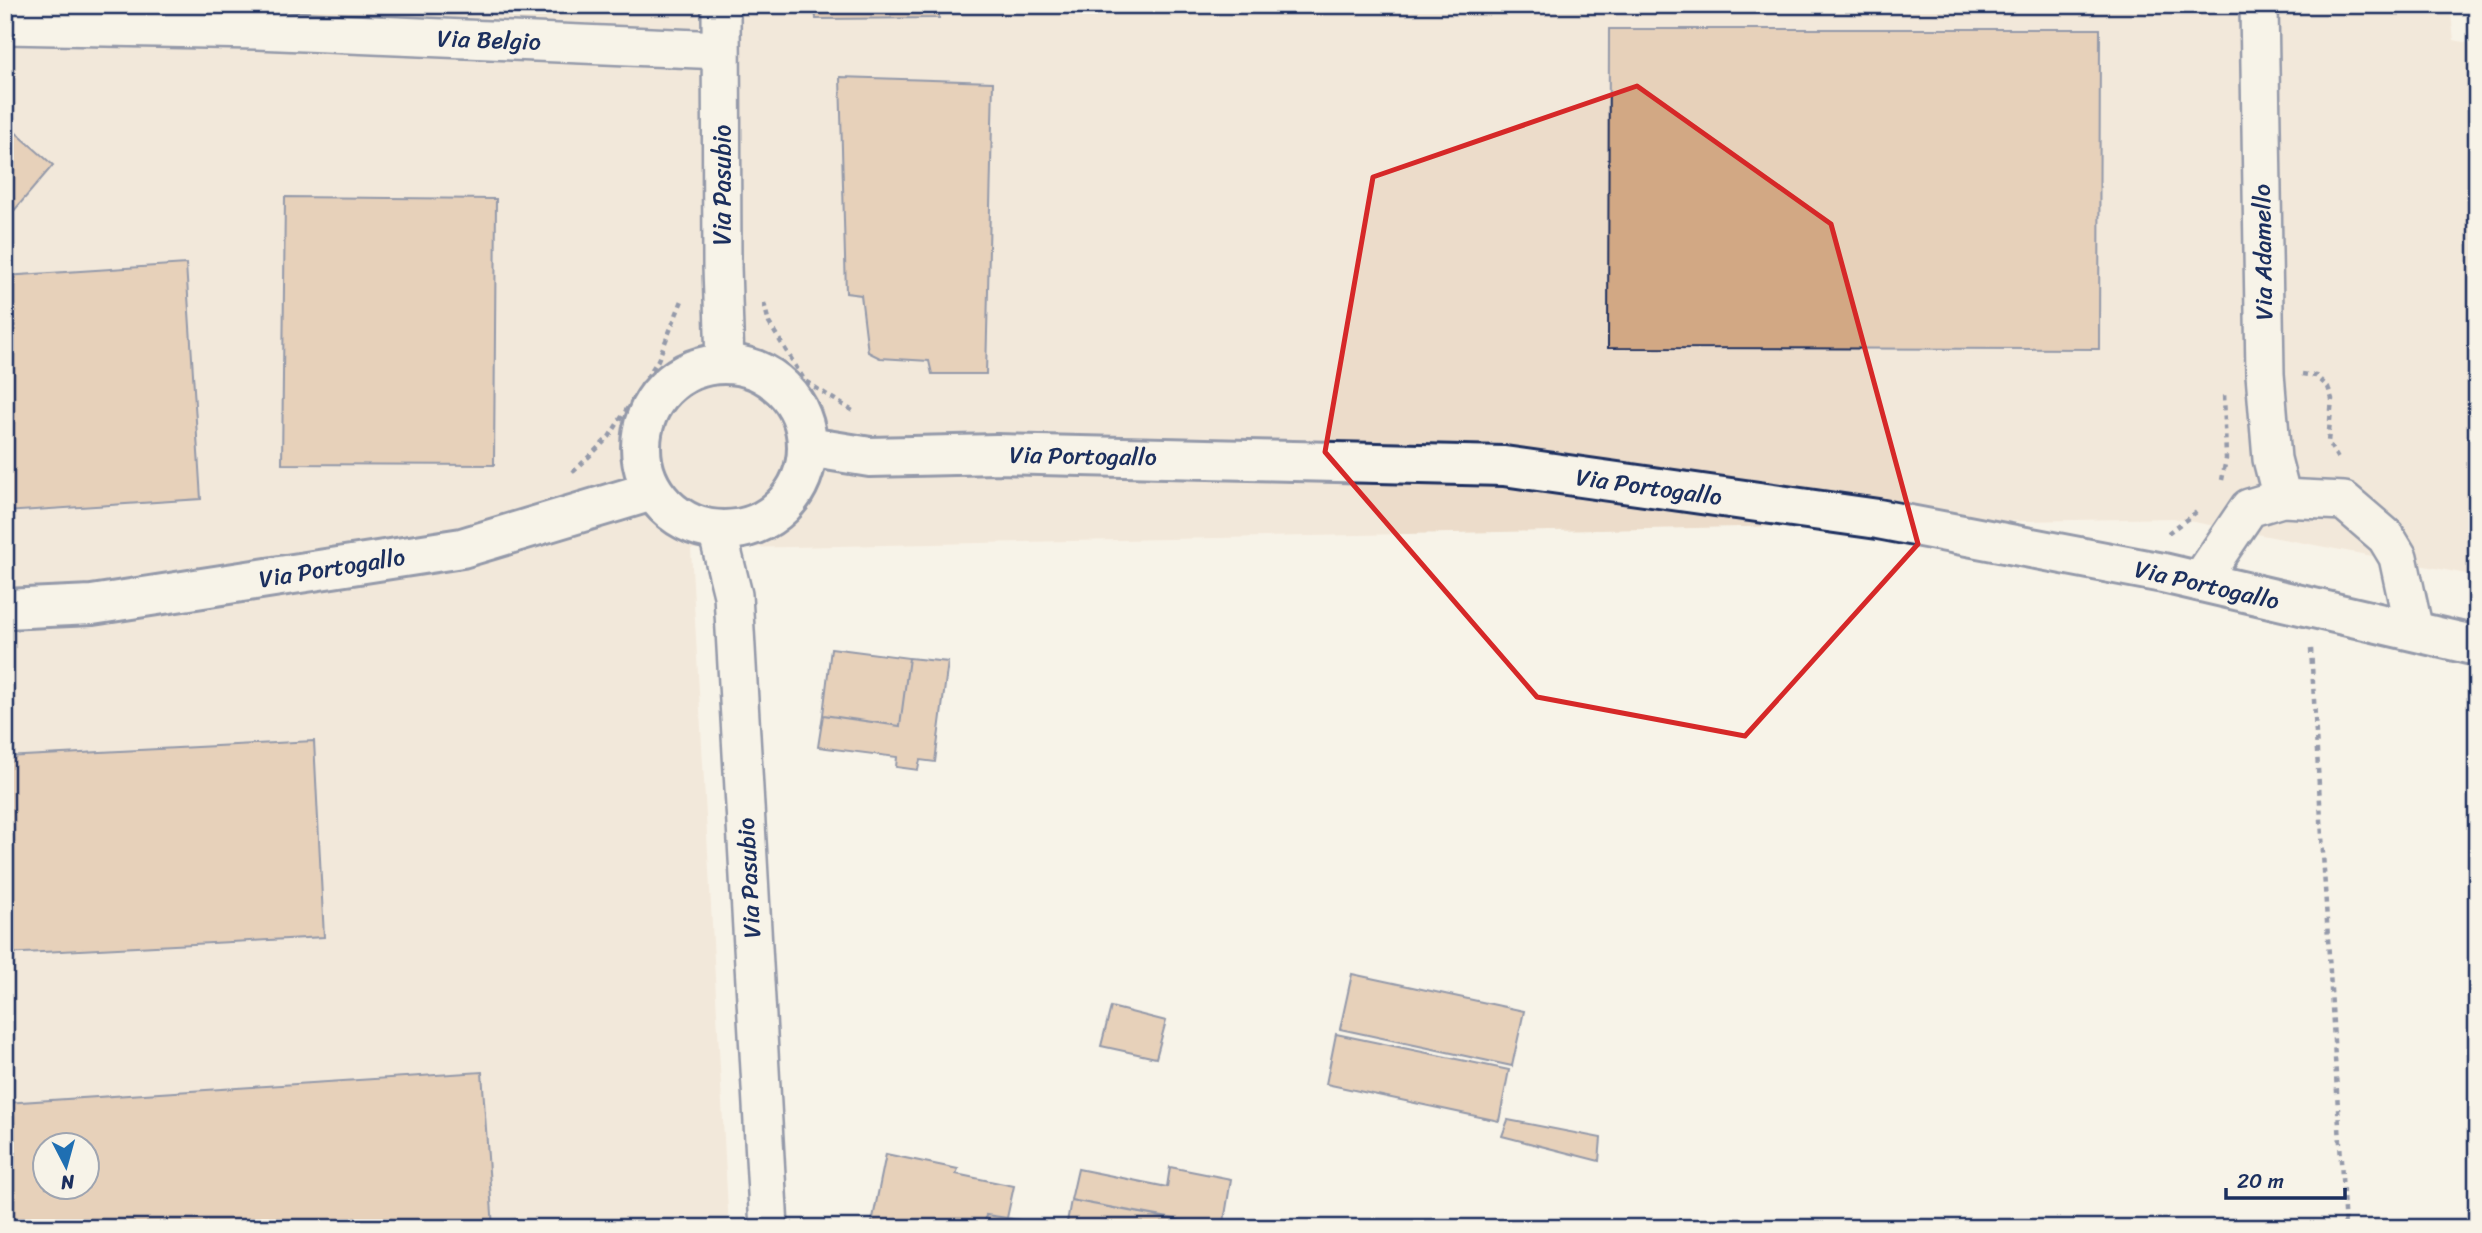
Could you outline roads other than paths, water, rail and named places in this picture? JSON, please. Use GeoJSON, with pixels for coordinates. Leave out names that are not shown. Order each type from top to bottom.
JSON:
{"type":"FeatureCollection","features":[{"type":"Feature","properties":{"kind":"main road"},"geometry":{"type":"LineString","coordinates":[[725,364],[751,368],[773,380],[792,398],[803,422],[808,447],[803,474],[790,498],[770,517],[745,528],[717,530],[692,524],[669,511],[652,491],[643,468],[640,442],[646,418],[658,396],[677,378],[699,367],[725,364]]}},
{"type":"Feature","properties":{"kind":"main road","name":"Via Portogallo"},"geometry":{"type":"LineString","coordinates":[[808,447],[870,457],[1011,455],[1504,466],[1878,519],[2199,582],[2477,646]]}},
{"type":"Feature","properties":{"kind":"main road","name":"Via Portogallo"},"geometry":{"type":"LineString","coordinates":[[5,609],[92,605],[462,548],[652,491]]}},
{"type":"Feature","properties":{"kind":"street","name":"Via Pasubio"},"geometry":{"type":"LineString","coordinates":[[721,5],[725,364]]}},
{"type":"Feature","properties":{"kind":"street","name":"Via Adamello"},"geometry":{"type":"LineString","coordinates":[[2259,5],[2265,374],[2272,459],[2282,498]]}},
{"type":"Feature","properties":{"kind":"street","name":"Via Belgio"},"geometry":{"type":"LineString","coordinates":[[5,25],[257,18],[721,50]]}},
{"type":"Feature","properties":{"kind":"street"},"geometry":{"type":"LineString","coordinates":[[2199,582],[2249,508],[2282,498],[2344,501],[2386,537],[2398,557],[2414,631]]}},
{"type":"Feature","properties":{"kind":"street","name":"Via Pasubio"},"geometry":{"type":"LineString","coordinates":[[717,530],[733,594],[769,1228]]}}]}
